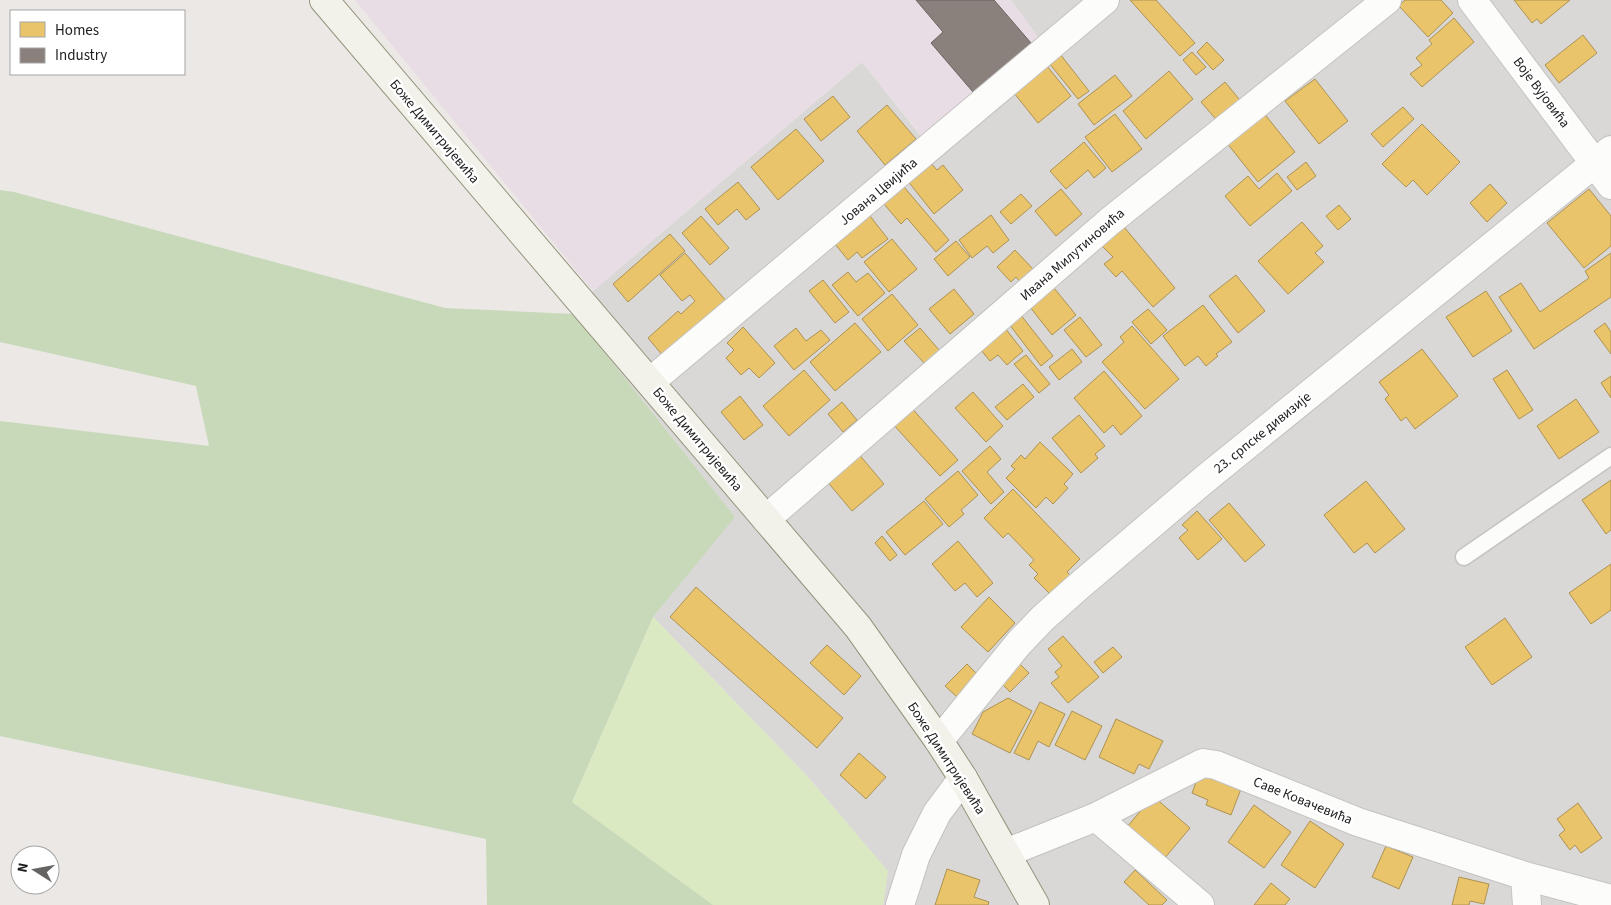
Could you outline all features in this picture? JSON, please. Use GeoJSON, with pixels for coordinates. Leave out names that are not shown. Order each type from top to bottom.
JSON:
{"type":"FeatureCollection","features":[{"type":"Feature","properties":{"kind":"main road","name":"Боже Димитријевића"},"geometry":{"type":"LineString","coordinates":[[329,2],[858,627],[963,778],[1035,905]]}},
{"type":"Feature","properties":{"kind":"street","name":"Јована Цвијића"},"geometry":{"type":"LineString","coordinates":[[650,382],[1105,0]]}},
{"type":"Feature","properties":{"kind":"street","name":"Ивана Милутиновића"},"geometry":{"type":"LineString","coordinates":[[766,519],[1110,221],[1387,0]]}},
{"type":"Feature","properties":{"kind":"street","name":"Воје Вујовића"},"geometry":{"type":"LineString","coordinates":[[1472,0],[1603,156],[1611,185]]}},
{"type":"Feature","properties":{"kind":"street","name":"23. српске дивизије"},"geometry":{"type":"LineString","coordinates":[[939,741],[1019,643],[1043,618],[1079,586],[1205,479],[1603,156]]}},
{"type":"Feature","properties":{"kind":"street","name":"Саве Ковачевића"},"geometry":{"type":"LineString","coordinates":[[1006,853],[1096,816],[1203,764],[1216,765],[1358,822],[1525,876],[1611,899]]}},
{"type":"Feature","properties":{"kind":"street"},"geometry":{"type":"LineString","coordinates":[[900,905],[916,855],[936,813],[963,778]]}},
{"type":"Feature","properties":{"kind":"street"},"geometry":{"type":"LineString","coordinates":[[1096,816],[1200,905]]}},
{"type":"Feature","properties":{"kind":"street"},"geometry":{"type":"LineString","coordinates":[[1525,876],[1527,905]]}},
{"type":"Feature","properties":{"kind":"lane"},"geometry":{"type":"LineString","coordinates":[[1464,557],[1611,456]]}},
{"type":"Feature","properties":{"kind":"shaded area"},"geometry":{"type":"Polygon","coordinates":[[[355,0],[1011,0],[1043,44],[925,140],[862,62],[593,291],[355,0]]]}},
{"type":"Feature","properties":{"kind":"shaded area"},"geometry":{"type":"Polygon","coordinates":[[[1011,0],[1611,0],[1611,905],[883,905],[887,871],[807,776],[653,617],[734,516],[574,314],[593,291],[862,62],[924,140],[1043,44],[1011,0]]]}},
{"type":"Feature","properties":{"kind":"green space"},"geometry":{"type":"Polygon","coordinates":[[[0,190],[14,192],[445,308],[574,314],[735,517],[653,617],[572,802],[713,905],[487,905],[486,839],[0,736],[0,421],[209,446],[196,386],[0,342],[0,190]]]}},
{"type":"Feature","properties":{"kind":"green space"},"geometry":{"type":"Polygon","coordinates":[[[653,617],[807,776],[888,871],[883,905],[711,905],[572,802],[653,617]]]}},
{"type":"Feature","properties":{"kind":"building: Homes"},"geometry":{"type":"Polygon","coordinates":[[[1130,0],[1156,0],[1195,43],[1180,56],[1130,0]]]}},
{"type":"Feature","properties":{"kind":"building: Homes"},"geometry":{"type":"Polygon","coordinates":[[[1405,0],[1441,0],[1453,13],[1428,37],[1399,6],[1405,0]]]}},
{"type":"Feature","properties":{"kind":"building: Homes"},"geometry":{"type":"Polygon","coordinates":[[[1514,0],[1570,0],[1541,24],[1537,19],[1532,23],[1514,0]]]}},
{"type":"Feature","properties":{"kind":"building: Homes"},"geometry":{"type":"Polygon","coordinates":[[[1454,18],[1474,42],[1422,87],[1410,74],[1422,65],[1416,58],[1432,44],[1429,40],[1454,18]]]}},
{"type":"Feature","properties":{"kind":"building: Homes"},"geometry":{"type":"Polygon","coordinates":[[[1583,35],[1597,53],[1559,83],[1545,65],[1583,35]]]}},
{"type":"Feature","properties":{"kind":"building: Homes"},"geometry":{"type":"Polygon","coordinates":[[[1207,42],[1224,60],[1213,70],[1197,52],[1207,42]]]}},
{"type":"Feature","properties":{"kind":"building: Homes"},"geometry":{"type":"Polygon","coordinates":[[[1192,52],[1206,67],[1196,75],[1183,60],[1192,52]]]}},
{"type":"Feature","properties":{"kind":"building: Homes"},"geometry":{"type":"Polygon","coordinates":[[[1060,54],[1089,91],[1078,99],[1049,63],[1060,54]]]}},
{"type":"Feature","properties":{"kind":"building: Homes"},"geometry":{"type":"Polygon","coordinates":[[[1047,66],[1071,96],[1038,123],[1014,93],[1047,66]]]}},
{"type":"Feature","properties":{"kind":"building: Homes"},"geometry":{"type":"Polygon","coordinates":[[[1169,71],[1193,99],[1146,139],[1123,111],[1169,71]]]}},
{"type":"Feature","properties":{"kind":"building: Homes"},"geometry":{"type":"Polygon","coordinates":[[[1115,75],[1132,96],[1094,125],[1078,104],[1115,75]]]}},
{"type":"Feature","properties":{"kind":"building: Homes"},"geometry":{"type":"Polygon","coordinates":[[[1315,79],[1348,121],[1319,144],[1285,101],[1315,79]]]}},
{"type":"Feature","properties":{"kind":"building: Homes"},"geometry":{"type":"Polygon","coordinates":[[[1225,82],[1244,105],[1221,125],[1201,102],[1225,82]]]}},
{"type":"Feature","properties":{"kind":"building: Homes"},"geometry":{"type":"Polygon","coordinates":[[[833,96],[850,117],[821,141],[804,119],[833,96]]]}},
{"type":"Feature","properties":{"kind":"building: Homes"},"geometry":{"type":"Polygon","coordinates":[[[887,105],[916,139],[885,165],[857,131],[887,105]]]}},
{"type":"Feature","properties":{"kind":"building: Homes"},"geometry":{"type":"Polygon","coordinates":[[[1403,107],[1414,119],[1383,147],[1371,134],[1403,107]]]}},
{"type":"Feature","properties":{"kind":"building: Homes"},"geometry":{"type":"Polygon","coordinates":[[[1263,112],[1295,152],[1258,182],[1226,142],[1263,112]]]}},
{"type":"Feature","properties":{"kind":"building: Homes"},"geometry":{"type":"Polygon","coordinates":[[[1115,114],[1142,149],[1112,172],[1085,137],[1115,114]]]}},
{"type":"Feature","properties":{"kind":"building: Homes"},"geometry":{"type":"Polygon","coordinates":[[[1422,124],[1460,162],[1427,195],[1413,180],[1406,187],[1382,164],[1422,124]]]}},
{"type":"Feature","properties":{"kind":"building: Homes"},"geometry":{"type":"Polygon","coordinates":[[[796,129],[824,161],[778,200],[751,167],[796,129]]]}},
{"type":"Feature","properties":{"kind":"building: Homes"},"geometry":{"type":"Polygon","coordinates":[[[1084,142],[1106,168],[1094,178],[1088,170],[1066,189],[1050,171],[1084,142]]]}},
{"type":"Feature","properties":{"kind":"building: Homes"},"geometry":{"type":"Polygon","coordinates":[[[929,161],[937,170],[943,165],[963,190],[934,214],[907,180],[929,161]]]}},
{"type":"Feature","properties":{"kind":"building: Homes"},"geometry":{"type":"Polygon","coordinates":[[[1306,162],[1316,176],[1297,190],[1287,177],[1306,162]]]}},
{"type":"Feature","properties":{"kind":"building: Homes"},"geometry":{"type":"Polygon","coordinates":[[[1277,173],[1292,191],[1250,226],[1225,196],[1248,176],[1259,189],[1277,173]]]}},
{"type":"Feature","properties":{"kind":"building: Homes"},"geometry":{"type":"Polygon","coordinates":[[[738,182],[760,209],[746,220],[737,209],[718,225],[705,209],[738,182]]]}},
{"type":"Feature","properties":{"kind":"building: Homes"},"geometry":{"type":"Polygon","coordinates":[[[1490,184],[1507,203],[1487,222],[1470,203],[1490,184]]]}},
{"type":"Feature","properties":{"kind":"building: Homes"},"geometry":{"type":"Polygon","coordinates":[[[904,187],[949,240],[936,252],[907,218],[901,224],[884,204],[904,187]]]}},
{"type":"Feature","properties":{"kind":"building: Homes"},"geometry":{"type":"Polygon","coordinates":[[[1061,189],[1082,214],[1056,236],[1035,211],[1061,189]]]}},
{"type":"Feature","properties":{"kind":"building: Homes"},"geometry":{"type":"Polygon","coordinates":[[[1589,189],[1611,216],[1611,246],[1584,268],[1547,223],[1589,189]]]}},
{"type":"Feature","properties":{"kind":"building: Homes"},"geometry":{"type":"Polygon","coordinates":[[[1021,194],[1032,206],[1011,224],[1000,212],[1021,194]]]}},
{"type":"Feature","properties":{"kind":"building: Homes"},"geometry":{"type":"Polygon","coordinates":[[[1339,205],[1351,219],[1338,230],[1326,216],[1339,205]]]}},
{"type":"Feature","properties":{"kind":"building: Homes"},"geometry":{"type":"Polygon","coordinates":[[[991,215],[1009,240],[993,253],[987,246],[972,258],[959,240],[991,215]]]}},
{"type":"Feature","properties":{"kind":"building: Homes"},"geometry":{"type":"Polygon","coordinates":[[[701,216],[729,248],[710,265],[682,233],[701,216]]]}},
{"type":"Feature","properties":{"kind":"building: Homes"},"geometry":{"type":"Polygon","coordinates":[[[870,216],[888,239],[862,258],[857,252],[848,260],[835,244],[870,216]]]}},
{"type":"Feature","properties":{"kind":"building: Homes"},"geometry":{"type":"Polygon","coordinates":[[[1302,222],[1323,246],[1315,253],[1324,262],[1288,294],[1258,261],[1302,222]]]}},
{"type":"Feature","properties":{"kind":"building: Homes"},"geometry":{"type":"Polygon","coordinates":[[[1124,227],[1175,288],[1153,307],[1122,271],[1116,277],[1104,264],[1113,257],[1102,246],[1124,227]]]}},
{"type":"Feature","properties":{"kind":"building: Homes"},"geometry":{"type":"Polygon","coordinates":[[[670,234],[685,251],[628,302],[613,284],[670,234]]]}},
{"type":"Feature","properties":{"kind":"building: Homes"},"geometry":{"type":"Polygon","coordinates":[[[892,239],[917,269],[889,292],[864,262],[892,239]]]}},
{"type":"Feature","properties":{"kind":"building: Homes"},"geometry":{"type":"Polygon","coordinates":[[[956,241],[970,257],[948,276],[934,259],[956,241]]]}},
{"type":"Feature","properties":{"kind":"building: Homes"},"geometry":{"type":"Polygon","coordinates":[[[1015,250],[1034,270],[1021,283],[1016,277],[1011,282],[997,267],[1015,250]]]}},
{"type":"Feature","properties":{"kind":"building: Homes"},"geometry":{"type":"Polygon","coordinates":[[[685,253],[727,302],[664,357],[648,338],[678,311],[681,314],[695,301],[690,295],[682,301],[660,275],[685,253]]]}},
{"type":"Feature","properties":{"kind":"building: Homes"},"geometry":{"type":"Polygon","coordinates":[[[1611,253],[1611,297],[1534,349],[1499,297],[1521,283],[1540,312],[1589,278],[1585,271],[1611,253]]]}},
{"type":"Feature","properties":{"kind":"building: Homes"},"geometry":{"type":"Polygon","coordinates":[[[848,272],[856,282],[868,273],[885,293],[858,316],[832,285],[848,272]]]}},
{"type":"Feature","properties":{"kind":"building: Homes"},"geometry":{"type":"Polygon","coordinates":[[[1236,275],[1265,311],[1238,333],[1209,296],[1236,275]]]}},
{"type":"Feature","properties":{"kind":"building: Homes"},"geometry":{"type":"Polygon","coordinates":[[[823,280],[849,312],[835,323],[809,291],[823,280]]]}},
{"type":"Feature","properties":{"kind":"building: Homes"},"geometry":{"type":"Polygon","coordinates":[[[1050,283],[1076,315],[1052,335],[1026,302],[1050,283]]]}},
{"type":"Feature","properties":{"kind":"building: Homes"},"geometry":{"type":"Polygon","coordinates":[[[954,289],[974,314],[950,334],[929,309],[954,289]]]}},
{"type":"Feature","properties":{"kind":"building: Homes"},"geometry":{"type":"Polygon","coordinates":[[[1486,291],[1512,331],[1473,357],[1446,317],[1486,291]]]}},
{"type":"Feature","properties":{"kind":"building: Homes"},"geometry":{"type":"Polygon","coordinates":[[[892,294],[918,325],[888,351],[862,319],[892,294]]]}},
{"type":"Feature","properties":{"kind":"building: Homes"},"geometry":{"type":"Polygon","coordinates":[[[1203,305],[1232,342],[1216,354],[1218,356],[1206,366],[1198,356],[1185,366],[1163,336],[1203,305]]]}},
{"type":"Feature","properties":{"kind":"building: Homes"},"geometry":{"type":"Polygon","coordinates":[[[1148,309],[1167,330],[1151,344],[1132,322],[1148,309]]]}},
{"type":"Feature","properties":{"kind":"building: Homes"},"geometry":{"type":"Polygon","coordinates":[[[1020,314],[1053,356],[1041,366],[1009,324],[1020,314]]]}},
{"type":"Feature","properties":{"kind":"building: Homes"},"geometry":{"type":"Polygon","coordinates":[[[1080,317],[1102,345],[1086,357],[1064,330],[1080,317]]]}},
{"type":"Feature","properties":{"kind":"building: Homes"},"geometry":{"type":"Polygon","coordinates":[[[855,323],[881,352],[835,391],[810,362],[855,323]]]}},
{"type":"Feature","properties":{"kind":"building: Homes"},"geometry":{"type":"Polygon","coordinates":[[[1001,323],[1023,351],[1007,365],[998,355],[990,361],[976,344],[1001,323]]]}},
{"type":"Feature","properties":{"kind":"building: Homes"},"geometry":{"type":"Polygon","coordinates":[[[1605,323],[1611,332],[1611,354],[1594,331],[1605,323]]]}},
{"type":"Feature","properties":{"kind":"building: Homes"},"geometry":{"type":"Polygon","coordinates":[[[1132,326],[1179,379],[1145,409],[1102,362],[1124,342],[1120,337],[1132,326]]]}},
{"type":"Feature","properties":{"kind":"building: Homes"},"geometry":{"type":"Polygon","coordinates":[[[743,327],[775,363],[759,378],[749,368],[741,375],[726,358],[734,350],[727,343],[743,327]]]}},
{"type":"Feature","properties":{"kind":"building: Homes"},"geometry":{"type":"Polygon","coordinates":[[[796,328],[806,341],[821,330],[830,340],[794,370],[774,346],[796,328]]]}},
{"type":"Feature","properties":{"kind":"building: Homes"},"geometry":{"type":"Polygon","coordinates":[[[920,328],[940,351],[925,364],[904,341],[920,328]]]}},
{"type":"Feature","properties":{"kind":"building: Homes"},"geometry":{"type":"Polygon","coordinates":[[[1072,349],[1082,362],[1059,380],[1049,367],[1072,349]]]}},
{"type":"Feature","properties":{"kind":"building: Homes"},"geometry":{"type":"Polygon","coordinates":[[[1422,349],[1458,396],[1415,429],[1406,417],[1401,421],[1385,399],[1389,395],[1379,382],[1422,349]]]}},
{"type":"Feature","properties":{"kind":"building: Homes"},"geometry":{"type":"Polygon","coordinates":[[[1026,355],[1050,384],[1039,393],[1014,364],[1026,355]]]}},
{"type":"Feature","properties":{"kind":"building: Homes"},"geometry":{"type":"Polygon","coordinates":[[[804,370],[830,400],[789,436],[763,406],[804,370]]]}},
{"type":"Feature","properties":{"kind":"building: Homes"},"geometry":{"type":"Polygon","coordinates":[[[1507,370],[1533,410],[1519,419],[1493,379],[1507,370]]]}},
{"type":"Feature","properties":{"kind":"building: Homes"},"geometry":{"type":"Polygon","coordinates":[[[1104,371],[1142,416],[1121,435],[1113,425],[1104,433],[1074,398],[1104,371]]]}},
{"type":"Feature","properties":{"kind":"building: Homes"},"geometry":{"type":"Polygon","coordinates":[[[1611,376],[1611,398],[1601,383],[1611,376]]]}},
{"type":"Feature","properties":{"kind":"building: Homes"},"geometry":{"type":"Polygon","coordinates":[[[1023,384],[1034,397],[1007,420],[995,407],[1023,384]]]}},
{"type":"Feature","properties":{"kind":"building: Homes"},"geometry":{"type":"Polygon","coordinates":[[[973,392],[1003,426],[986,442],[955,408],[973,392]]]}},
{"type":"Feature","properties":{"kind":"building: Homes"},"geometry":{"type":"Polygon","coordinates":[[[740,396],[763,425],[744,440],[721,412],[740,396]]]}},
{"type":"Feature","properties":{"kind":"building: Homes"},"geometry":{"type":"Polygon","coordinates":[[[1576,399],[1599,432],[1559,459],[1537,426],[1576,399]]]}},
{"type":"Feature","properties":{"kind":"building: Homes"},"geometry":{"type":"Polygon","coordinates":[[[842,402],[857,420],[843,432],[828,414],[842,402]]]}},
{"type":"Feature","properties":{"kind":"building: Homes"},"geometry":{"type":"Polygon","coordinates":[[[909,405],[958,460],[940,476],[891,422],[909,405]]]}},
{"type":"Feature","properties":{"kind":"building: Homes"},"geometry":{"type":"Polygon","coordinates":[[[1079,415],[1105,446],[1095,454],[1098,458],[1081,473],[1052,438],[1079,415]]]}},
{"type":"Feature","properties":{"kind":"building: Homes"},"geometry":{"type":"Polygon","coordinates":[[[1040,442],[1073,474],[1064,484],[1068,488],[1053,504],[1046,497],[1036,508],[1006,478],[1015,469],[1011,466],[1021,455],[1025,459],[1040,442]]]}},
{"type":"Feature","properties":{"kind":"building: Homes"},"geometry":{"type":"Polygon","coordinates":[[[990,446],[1001,459],[987,472],[1004,492],[991,504],[962,471],[990,446]]]}},
{"type":"Feature","properties":{"kind":"building: Homes"},"geometry":{"type":"Polygon","coordinates":[[[857,452],[884,484],[852,511],[825,479],[857,452]]]}},
{"type":"Feature","properties":{"kind":"building: Homes"},"geometry":{"type":"Polygon","coordinates":[[[958,471],[978,495],[961,510],[964,514],[949,527],[925,499],[958,471]]]}},
{"type":"Feature","properties":{"kind":"building: Homes"},"geometry":{"type":"Polygon","coordinates":[[[1611,480],[1611,530],[1606,534],[1582,500],[1611,480]]]}},
{"type":"Feature","properties":{"kind":"building: Homes"},"geometry":{"type":"Polygon","coordinates":[[[1366,481],[1405,529],[1375,553],[1367,543],[1354,553],[1324,515],[1366,481]]]}},
{"type":"Feature","properties":{"kind":"building: Homes"},"geometry":{"type":"Polygon","coordinates":[[[1013,489],[1080,559],[1067,572],[1070,575],[1050,594],[1034,578],[1038,574],[1029,565],[1034,560],[1008,533],[1003,538],[984,518],[1013,489]]]}},
{"type":"Feature","properties":{"kind":"building: Homes"},"geometry":{"type":"Polygon","coordinates":[[[924,501],[943,524],[905,555],[886,532],[924,501]]]}},
{"type":"Feature","properties":{"kind":"building: Homes"},"geometry":{"type":"Polygon","coordinates":[[[1229,503],[1265,545],[1245,562],[1209,520],[1229,503]]]}},
{"type":"Feature","properties":{"kind":"building: Homes"},"geometry":{"type":"Polygon","coordinates":[[[1197,511],[1222,539],[1198,560],[1179,538],[1188,530],[1182,525],[1197,511]]]}},
{"type":"Feature","properties":{"kind":"building: Homes"},"geometry":{"type":"Polygon","coordinates":[[[882,536],[897,555],[890,561],[875,543],[882,536]]]}},
{"type":"Feature","properties":{"kind":"building: Homes"},"geometry":{"type":"Polygon","coordinates":[[[958,541],[993,583],[977,597],[965,583],[955,591],[932,564],[958,541]]]}},
{"type":"Feature","properties":{"kind":"building: Homes"},"geometry":{"type":"Polygon","coordinates":[[[1611,564],[1611,610],[1591,624],[1569,593],[1611,564]]]}},
{"type":"Feature","properties":{"kind":"building: Homes"},"geometry":{"type":"Polygon","coordinates":[[[696,587],[843,718],[817,748],[670,617],[696,587]]]}},
{"type":"Feature","properties":{"kind":"building: Homes"},"geometry":{"type":"Polygon","coordinates":[[[989,597],[1015,623],[988,652],[961,627],[989,597]]]}},
{"type":"Feature","properties":{"kind":"building: Homes"},"geometry":{"type":"Polygon","coordinates":[[[1505,618],[1532,657],[1492,685],[1465,647],[1505,618]]]}},
{"type":"Feature","properties":{"kind":"building: Homes"},"geometry":{"type":"Polygon","coordinates":[[[1063,636],[1099,677],[1068,703],[1051,683],[1059,677],[1055,672],[1062,666],[1048,649],[1063,636]]]}},
{"type":"Feature","properties":{"kind":"building: Homes"},"geometry":{"type":"Polygon","coordinates":[[[827,645],[861,676],[844,695],[810,663],[827,645]]]}},
{"type":"Feature","properties":{"kind":"building: Homes"},"geometry":{"type":"Polygon","coordinates":[[[1113,647],[1122,657],[1103,673],[1094,662],[1113,647]]]}},
{"type":"Feature","properties":{"kind":"building: Homes"},"geometry":{"type":"Polygon","coordinates":[[[967,664],[979,676],[957,697],[945,686],[967,664]]]}},
{"type":"Feature","properties":{"kind":"building: Homes"},"geometry":{"type":"Polygon","coordinates":[[[1020,664],[1029,673],[1010,692],[1001,683],[1020,664]]]}},
{"type":"Feature","properties":{"kind":"building: Homes"},"geometry":{"type":"Polygon","coordinates":[[[1008,698],[1032,711],[1010,753],[972,734],[983,712],[1008,698]]]}},
{"type":"Feature","properties":{"kind":"building: Homes"},"geometry":{"type":"Polygon","coordinates":[[[1040,702],[1065,714],[1049,747],[1038,741],[1029,760],[1014,753],[1040,702]]]}},
{"type":"Feature","properties":{"kind":"building: Homes"},"geometry":{"type":"Polygon","coordinates":[[[1072,711],[1102,726],[1085,760],[1055,745],[1072,711]]]}},
{"type":"Feature","properties":{"kind":"building: Homes"},"geometry":{"type":"Polygon","coordinates":[[[1116,719],[1163,741],[1149,769],[1139,764],[1134,774],[1099,757],[1116,719]]]}},
{"type":"Feature","properties":{"kind":"building: Homes"},"geometry":{"type":"Polygon","coordinates":[[[859,753],[886,777],[866,799],[840,775],[859,753]]]}},
{"type":"Feature","properties":{"kind":"building: Homes"},"geometry":{"type":"Polygon","coordinates":[[[1200,772],[1241,789],[1231,815],[1206,805],[1208,800],[1192,793],[1200,772]]]}},
{"type":"Feature","properties":{"kind":"building: Homes"},"geometry":{"type":"Polygon","coordinates":[[[1153,796],[1190,828],[1164,859],[1127,827],[1153,796]]]}},
{"type":"Feature","properties":{"kind":"building: Homes"},"geometry":{"type":"Polygon","coordinates":[[[1578,803],[1602,838],[1581,853],[1575,845],[1570,850],[1559,835],[1565,830],[1557,819],[1578,803]]]}},
{"type":"Feature","properties":{"kind":"building: Homes"},"geometry":{"type":"Polygon","coordinates":[[[1254,805],[1291,832],[1264,868],[1228,842],[1254,805]]]}},
{"type":"Feature","properties":{"kind":"building: Homes"},"geometry":{"type":"Polygon","coordinates":[[[1310,821],[1344,844],[1315,888],[1281,865],[1310,821]]]}},
{"type":"Feature","properties":{"kind":"building: Homes"},"geometry":{"type":"Polygon","coordinates":[[[1386,846],[1413,857],[1399,889],[1372,877],[1386,846]]]}},
{"type":"Feature","properties":{"kind":"building: Homes"},"geometry":{"type":"Polygon","coordinates":[[[947,869],[980,880],[974,897],[989,902],[988,905],[935,905],[947,869]]]}},
{"type":"Feature","properties":{"kind":"building: Homes"},"geometry":{"type":"Polygon","coordinates":[[[1135,870],[1167,900],[1162,905],[1149,905],[1124,882],[1135,870]]]}},
{"type":"Feature","properties":{"kind":"building: Homes"},"geometry":{"type":"Polygon","coordinates":[[[1459,877],[1489,884],[1484,904],[1470,901],[1469,905],[1452,905],[1459,877]]]}},
{"type":"Feature","properties":{"kind":"building: Homes"},"geometry":{"type":"Polygon","coordinates":[[[1271,883],[1290,899],[1285,905],[1254,905],[1271,883]]]}},
{"type":"Feature","properties":{"kind":"building: Industry"},"geometry":{"type":"Polygon","coordinates":[[[916,0],[994,0],[1031,43],[973,92],[931,43],[943,32],[916,0]]]}}]}
